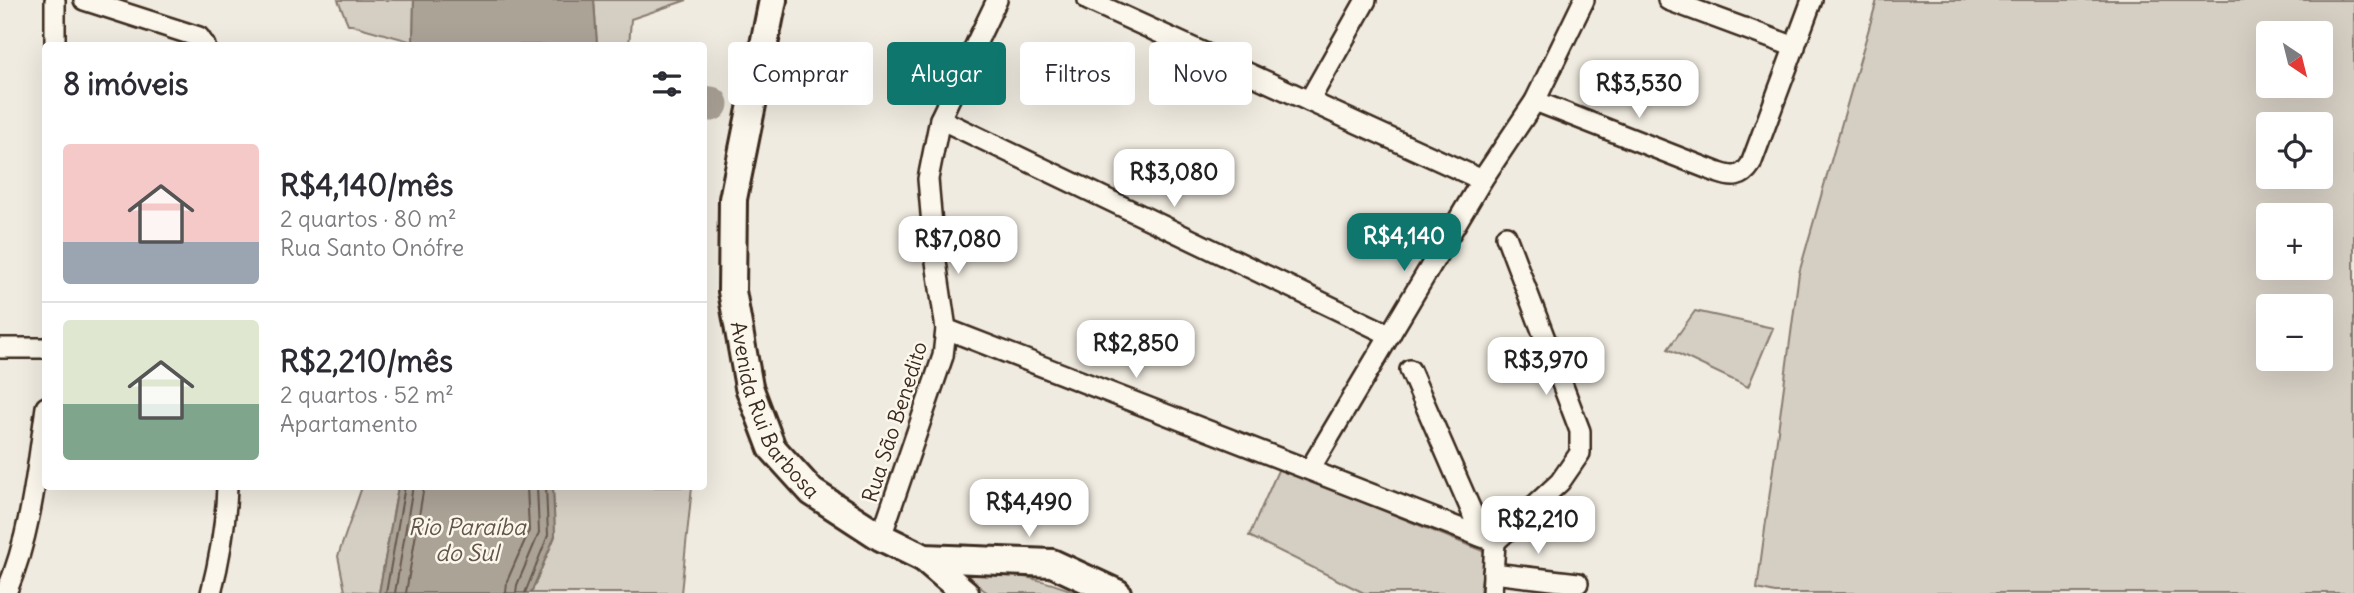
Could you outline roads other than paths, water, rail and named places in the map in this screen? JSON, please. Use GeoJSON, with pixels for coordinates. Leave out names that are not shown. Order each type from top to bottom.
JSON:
{"type":"FeatureCollection","features":[{"type":"Feature","properties":{"kind":"main road","name":"Avenida Rui Barbosa"},"geometry":{"type":"LineString","coordinates":[[773,0],[733,199],[732,291],[749,387],[772,448],[812,492],[881,537],[924,558],[1052,564],[1117,593]]}},
{"type":"Feature","properties":{"kind":"main road"},"geometry":{"type":"LineString","coordinates":[[924,558],[965,593]]}},
{"type":"Feature","properties":{"kind":"street"},"geometry":{"type":"LineString","coordinates":[[55,0],[55,42]]}},
{"type":"Feature","properties":{"kind":"street"},"geometry":{"type":"LineString","coordinates":[[84,0],[202,41]]}},
{"type":"Feature","properties":{"kind":"street","name":"Rua São Benedito"},"geometry":{"type":"LineString","coordinates":[[881,537],[943,356],[946,329],[934,248],[928,179],[940,119],[997,0]]}},
{"type":"Feature","properties":{"kind":"street"},"geometry":{"type":"LineString","coordinates":[[1088,0],[1482,180]]}},
{"type":"Feature","properties":{"kind":"street"},"geometry":{"type":"LineString","coordinates":[[1308,101],[1366,0]]}},
{"type":"Feature","properties":{"kind":"street"},"geometry":{"type":"LineString","coordinates":[[1310,469],[1482,180],[1535,101],[1584,0]]}},
{"type":"Feature","properties":{"kind":"street"},"geometry":{"type":"LineString","coordinates":[[1668,0],[1795,47]]}},
{"type":"Feature","properties":{"kind":"street"},"geometry":{"type":"LineString","coordinates":[[1535,101],[1719,173],[1731,177],[1740,176],[1751,164],[1812,0]]}},
{"type":"Feature","properties":{"kind":"street"},"geometry":{"type":"LineString","coordinates":[[940,119],[1390,335]]}},
{"type":"Feature","properties":{"kind":"street"},"geometry":{"type":"LineString","coordinates":[[1487,539],[1560,482],[1580,453],[1580,431],[1506,236]]}},
{"type":"Feature","properties":{"kind":"street"},"geometry":{"type":"LineString","coordinates":[[946,329],[1487,539]]}},
{"type":"Feature","properties":{"kind":"street"},"geometry":{"type":"LineString","coordinates":[[0,348],[42,348]]}},
{"type":"Feature","properties":{"kind":"street"},"geometry":{"type":"LineString","coordinates":[[1410,370],[1487,539],[1493,573],[1492,593]]}},
{"type":"Feature","properties":{"kind":"street"},"geometry":{"type":"LineString","coordinates":[[6,593],[25,537],[42,435]]}},
{"type":"Feature","properties":{"kind":"street"},"geometry":{"type":"LineString","coordinates":[[211,593],[219,558],[227,490]]}},
{"type":"Feature","properties":{"kind":"street"},"geometry":{"type":"LineString","coordinates":[[1493,573],[1578,583]]}},
{"type":"Feature","properties":{"kind":"water"},"geometry":{"type":"Polygon","coordinates":[[[414,0],[594,0],[597,42],[413,42],[414,0]]]}},
{"type":"Feature","properties":{"kind":"water","name":"Rio Paraíba do Sul"},"geometry":{"type":"Polygon","coordinates":[[[397,490],[553,490],[555,536],[531,593],[379,593],[397,490]]]}},
{"type":"Feature","properties":{"kind":"waterway"},"geometry":{"type":"LineString","coordinates":[[707,103],[711,104]]}}]}
